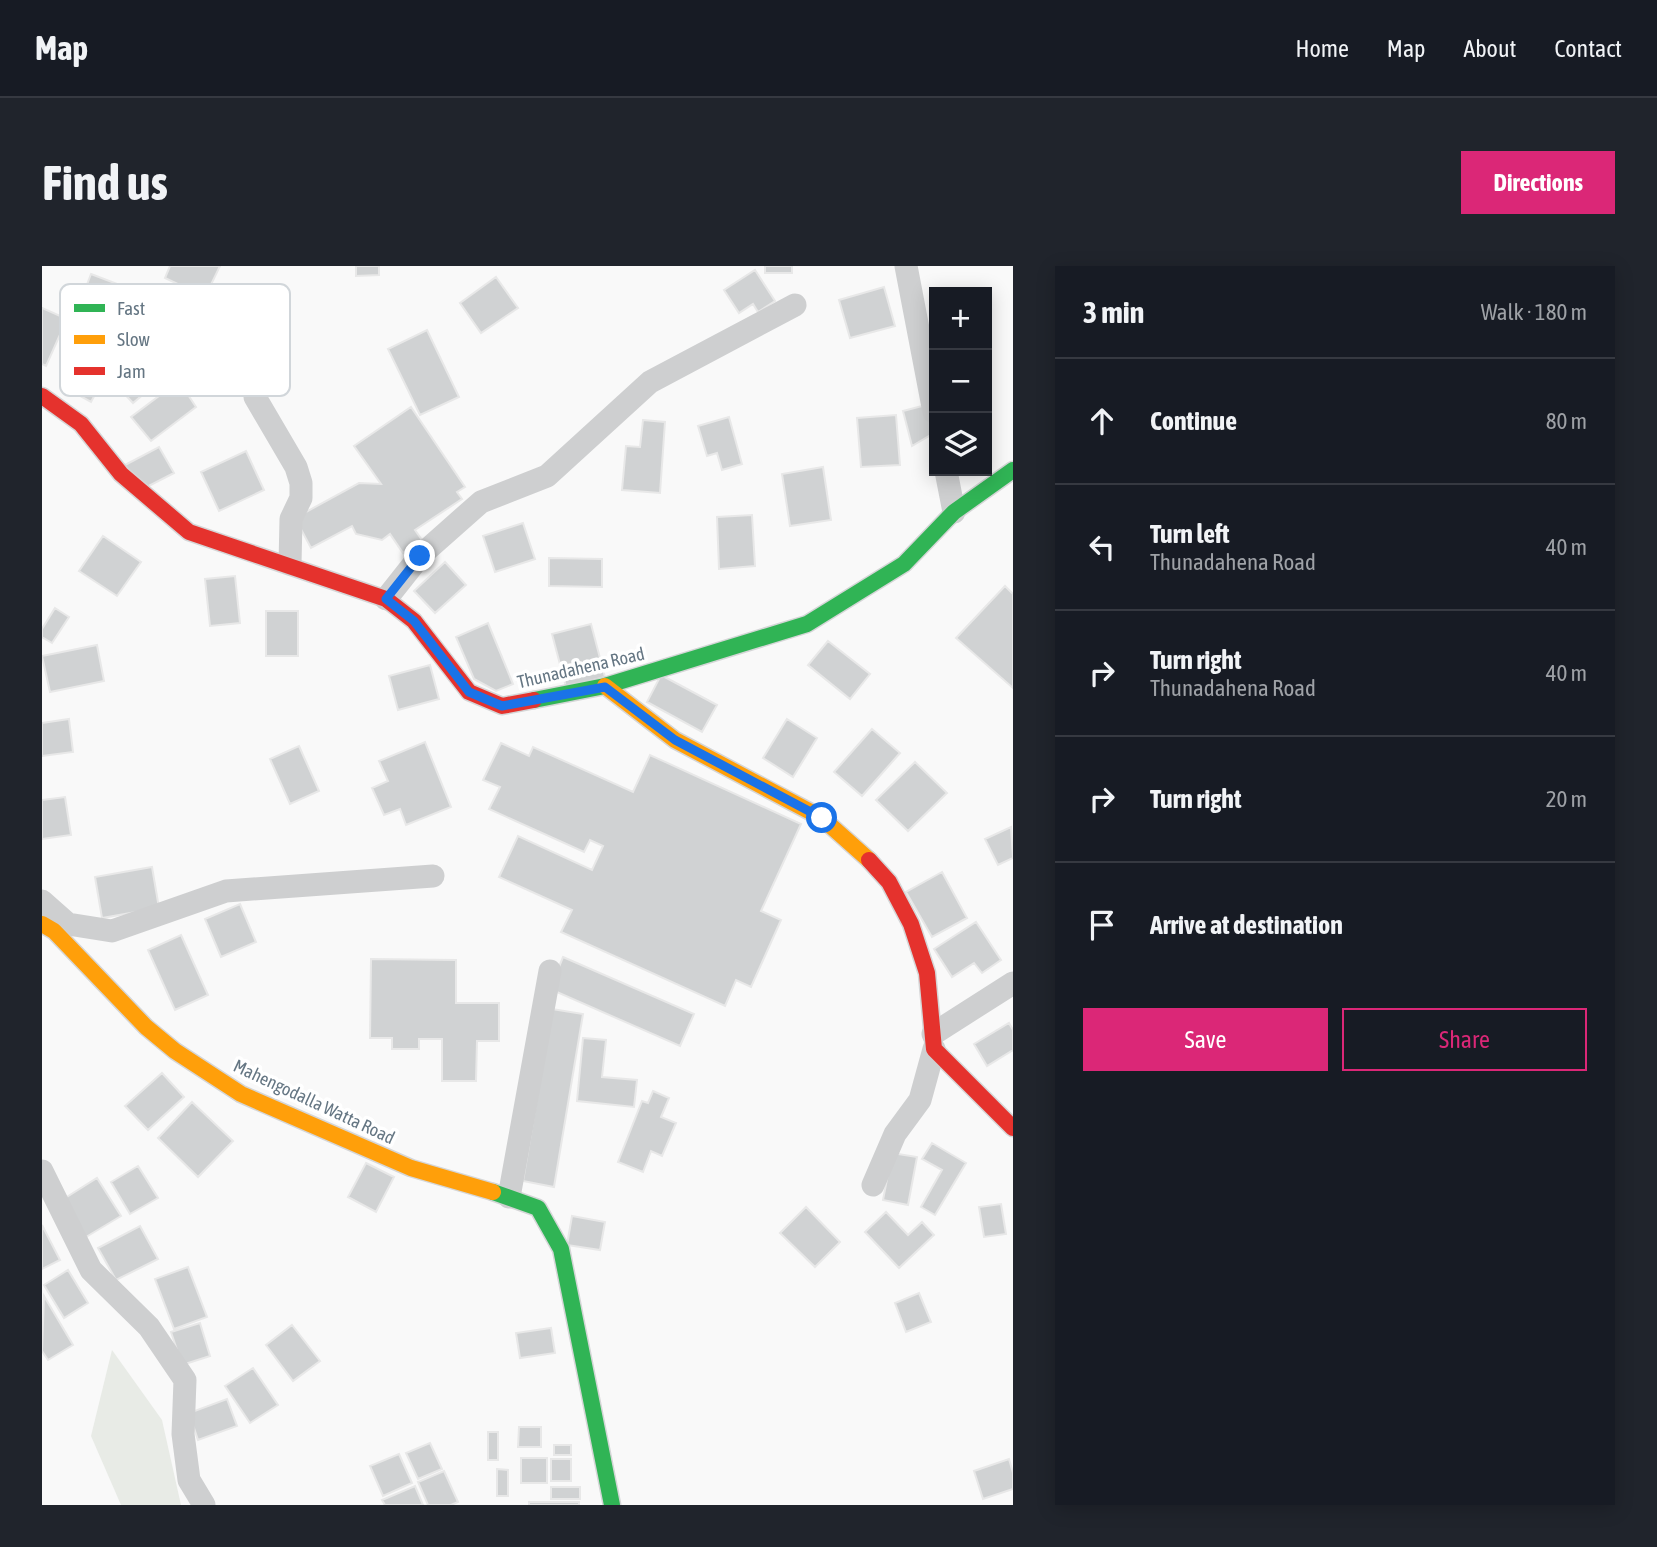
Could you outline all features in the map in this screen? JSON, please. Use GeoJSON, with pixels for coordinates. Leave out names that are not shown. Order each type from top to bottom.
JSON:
{"type":"FeatureCollection","features":[{"type":"Feature","properties":{"kind":"street"},"geometry":{"type":"LineString","coordinates":[[906,266],[929,386]]}},
{"type":"Feature","properties":{"kind":"street"},"geometry":{"type":"LineString","coordinates":[[386,599],[420,556],[481,502],[547,476],[650,382],[795,305]]}},
{"type":"Feature","properties":{"kind":"street","name":"Thunadahena Road"},"geometry":{"type":"LineString","coordinates":[[42,396],[81,424],[121,474],[190,532],[386,599],[414,621],[469,692],[502,706],[605,687],[807,624],[904,564],[954,512],[1013,470]]}},
{"type":"Feature","properties":{"kind":"street"},"geometry":{"type":"LineString","coordinates":[[255,397],[296,467],[301,483],[301,498],[291,519],[290,564]]}},
{"type":"Feature","properties":{"kind":"street"},"geometry":{"type":"LineString","coordinates":[[947,476],[954,512]]}},
{"type":"Feature","properties":{"kind":"street"},"geometry":{"type":"LineString","coordinates":[[605,687],[675,740],[822,818],[860,850],[889,882],[911,924],[927,973],[934,1042],[920,1100],[895,1134],[873,1185]]}},
{"type":"Feature","properties":{"kind":"street"},"geometry":{"type":"LineString","coordinates":[[42,901],[68,924],[113,931],[226,891],[433,876]]}},
{"type":"Feature","properties":{"kind":"street","name":"Mahengodalla Watta Road"},"geometry":{"type":"LineString","coordinates":[[42,924],[54,931],[146,1027],[175,1051],[241,1094],[411,1168],[538,1208],[561,1249],[611,1505]]}},
{"type":"Feature","properties":{"kind":"street"},"geometry":{"type":"LineString","coordinates":[[509,1197],[550,971]]}},
{"type":"Feature","properties":{"kind":"street"},"geometry":{"type":"LineString","coordinates":[[934,1042],[1013,983]]}},
{"type":"Feature","properties":{"kind":"street"},"geometry":{"type":"LineString","coordinates":[[934,1042],[1013,1128]]}},
{"type":"Feature","properties":{"kind":"street"},"geometry":{"type":"LineString","coordinates":[[42,1171],[91,1270],[149,1327],[185,1380],[183,1434],[189,1480],[204,1505]]}},
{"type":"Feature","properties":{"kind":"shaded area"},"geometry":{"type":"Polygon","coordinates":[[[112,1350],[162,1420],[181,1505],[121,1505],[91,1436],[112,1350]]]}},
{"type":"Feature","properties":{"kind":"building"},"geometry":{"type":"Polygon","coordinates":[[[170,266],[220,266],[211,284],[178,284],[165,278],[170,266]]]}},
{"type":"Feature","properties":{"kind":"building"},"geometry":{"type":"Polygon","coordinates":[[[356,266],[379,266],[379,275],[356,276],[356,266]]]}},
{"type":"Feature","properties":{"kind":"building"},"geometry":{"type":"Polygon","coordinates":[[[765,266],[792,266],[792,273],[765,273],[765,266]]]}},
{"type":"Feature","properties":{"kind":"building"},"geometry":{"type":"Polygon","coordinates":[[[755,270],[775,301],[758,312],[753,304],[739,313],[724,290],[755,270]]]}},
{"type":"Feature","properties":{"kind":"building"},"geometry":{"type":"Polygon","coordinates":[[[91,274],[117,284],[87,284],[91,274]]]}},
{"type":"Feature","properties":{"kind":"building"},"geometry":{"type":"Polygon","coordinates":[[[496,277],[518,308],[481,333],[460,303],[496,277]]]}},
{"type":"Feature","properties":{"kind":"building"},"geometry":{"type":"Polygon","coordinates":[[[884,287],[895,326],[850,338],[839,300],[884,287]]]}},
{"type":"Feature","properties":{"kind":"building"},"geometry":{"type":"Polygon","coordinates":[[[42,308],[60,316],[60,335],[46,366],[42,364],[42,308]]]}},
{"type":"Feature","properties":{"kind":"building"},"geometry":{"type":"Polygon","coordinates":[[[427,330],[459,397],[420,415],[388,349],[427,330]]]}},
{"type":"Feature","properties":{"kind":"building"},"geometry":{"type":"Polygon","coordinates":[[[80,396],[94,396],[91,402],[80,396]]]}},
{"type":"Feature","properties":{"kind":"building"},"geometry":{"type":"Polygon","coordinates":[[[126,396],[141,396],[133,403],[126,396]]]}},
{"type":"Feature","properties":{"kind":"building"},"geometry":{"type":"Polygon","coordinates":[[[159,396],[189,396],[196,407],[151,441],[131,417],[159,396]]]}},
{"type":"Feature","properties":{"kind":"building"},"geometry":{"type":"Polygon","coordinates":[[[926,405],[929,416],[929,436],[912,446],[903,411],[926,405]]]}},
{"type":"Feature","properties":{"kind":"building"},"geometry":{"type":"Polygon","coordinates":[[[411,407],[465,487],[457,492],[462,499],[415,530],[422,540],[403,553],[390,534],[382,540],[356,534],[352,526],[311,548],[295,518],[359,483],[381,484],[354,446],[411,407]]]}},
{"type":"Feature","properties":{"kind":"building"},"geometry":{"type":"Polygon","coordinates":[[[896,415],[900,465],[861,467],[857,418],[896,415]]]}},
{"type":"Feature","properties":{"kind":"building"},"geometry":{"type":"Polygon","coordinates":[[[729,417],[742,464],[722,470],[717,453],[707,456],[698,426],[729,417]]]}},
{"type":"Feature","properties":{"kind":"building"},"geometry":{"type":"Polygon","coordinates":[[[643,420],[665,422],[660,493],[622,490],[626,446],[640,447],[643,420]]]}},
{"type":"Feature","properties":{"kind":"building"},"geometry":{"type":"Polygon","coordinates":[[[159,447],[174,473],[141,490],[125,465],[159,447]]]}},
{"type":"Feature","properties":{"kind":"building"},"geometry":{"type":"Polygon","coordinates":[[[246,451],[264,490],[219,511],[201,472],[246,451]]]}},
{"type":"Feature","properties":{"kind":"building"},"geometry":{"type":"Polygon","coordinates":[[[823,467],[831,520],[790,526],[782,474],[823,467]]]}},
{"type":"Feature","properties":{"kind":"building"},"geometry":{"type":"Polygon","coordinates":[[[752,515],[755,566],[719,569],[717,517],[752,515]]]}},
{"type":"Feature","properties":{"kind":"building"},"geometry":{"type":"Polygon","coordinates":[[[523,523],[535,559],[495,572],[483,536],[523,523]]]}},
{"type":"Feature","properties":{"kind":"building"},"geometry":{"type":"Polygon","coordinates":[[[103,536],[141,562],[117,596],[79,571],[103,536]]]}},
{"type":"Feature","properties":{"kind":"building"},"geometry":{"type":"Polygon","coordinates":[[[549,558],[602,559],[602,587],[549,586],[549,558]]]}},
{"type":"Feature","properties":{"kind":"building"},"geometry":{"type":"Polygon","coordinates":[[[445,562],[466,585],[435,613],[414,591],[445,562]]]}},
{"type":"Feature","properties":{"kind":"building"},"geometry":{"type":"Polygon","coordinates":[[[235,576],[240,623],[210,626],[205,579],[235,576]]]}},
{"type":"Feature","properties":{"kind":"building"},"geometry":{"type":"Polygon","coordinates":[[[1005,586],[1013,594],[1013,688],[956,638],[1005,586]]]}},
{"type":"Feature","properties":{"kind":"building"},"geometry":{"type":"Polygon","coordinates":[[[55,608],[69,617],[52,643],[42,637],[42,629],[55,608]]]}},
{"type":"Feature","properties":{"kind":"building"},"geometry":{"type":"Polygon","coordinates":[[[266,611],[298,611],[298,656],[266,656],[266,611]]]}},
{"type":"Feature","properties":{"kind":"building"},"geometry":{"type":"Polygon","coordinates":[[[488,623],[513,684],[496,691],[474,679],[456,637],[488,623]]]}},
{"type":"Feature","properties":{"kind":"building"},"geometry":{"type":"Polygon","coordinates":[[[591,624],[605,677],[566,687],[552,634],[591,624]]]}},
{"type":"Feature","properties":{"kind":"building"},"geometry":{"type":"Polygon","coordinates":[[[828,641],[870,674],[850,699],[808,665],[828,641]]]}},
{"type":"Feature","properties":{"kind":"building"},"geometry":{"type":"Polygon","coordinates":[[[97,645],[104,681],[50,692],[42,656],[97,645]]]}},
{"type":"Feature","properties":{"kind":"building"},"geometry":{"type":"Polygon","coordinates":[[[430,665],[439,699],[398,710],[389,676],[430,665]]]}},
{"type":"Feature","properties":{"kind":"building"},"geometry":{"type":"Polygon","coordinates":[[[661,675],[717,705],[702,732],[647,702],[661,675]]]}},
{"type":"Feature","properties":{"kind":"building"},"geometry":{"type":"Polygon","coordinates":[[[69,719],[73,752],[42,756],[42,723],[69,719]]]}},
{"type":"Feature","properties":{"kind":"building"},"geometry":{"type":"Polygon","coordinates":[[[787,719],[817,738],[793,777],[763,758],[787,719]]]}},
{"type":"Feature","properties":{"kind":"building"},"geometry":{"type":"Polygon","coordinates":[[[872,729],[900,753],[862,796],[834,772],[872,729]]]}},
{"type":"Feature","properties":{"kind":"building"},"geometry":{"type":"Polygon","coordinates":[[[425,742],[451,807],[406,825],[400,809],[384,815],[372,788],[388,781],[379,761],[425,742]]]}},
{"type":"Feature","properties":{"kind":"building"},"geometry":{"type":"Polygon","coordinates":[[[501,743],[529,756],[533,747],[633,792],[650,755],[801,824],[761,911],[781,920],[751,987],[736,980],[725,1006],[561,932],[572,910],[499,877],[518,836],[592,870],[603,846],[590,840],[584,852],[489,809],[500,787],[483,780],[501,743]]]}},
{"type":"Feature","properties":{"kind":"building"},"geometry":{"type":"Polygon","coordinates":[[[299,746],[319,791],[290,804],[270,759],[299,746]]]}},
{"type":"Feature","properties":{"kind":"building"},"geometry":{"type":"Polygon","coordinates":[[[915,762],[947,793],[908,831],[876,800],[915,762]]]}},
{"type":"Feature","properties":{"kind":"building"},"geometry":{"type":"Polygon","coordinates":[[[65,797],[71,835],[42,839],[42,800],[65,797]]]}},
{"type":"Feature","properties":{"kind":"building"},"geometry":{"type":"Polygon","coordinates":[[[1011,827],[1013,858],[998,865],[985,839],[1011,827]]]}},
{"type":"Feature","properties":{"kind":"building"},"geometry":{"type":"Polygon","coordinates":[[[152,867],[159,908],[102,918],[95,877],[152,867]]]}},
{"type":"Feature","properties":{"kind":"building"},"geometry":{"type":"Polygon","coordinates":[[[942,872],[967,918],[932,937],[906,892],[942,872]]]}},
{"type":"Feature","properties":{"kind":"building"},"geometry":{"type":"Polygon","coordinates":[[[240,904],[256,942],[221,957],[205,919],[240,904]]]}},
{"type":"Feature","properties":{"kind":"building"},"geometry":{"type":"Polygon","coordinates":[[[976,922],[1001,960],[982,973],[974,963],[952,977],[934,949],[976,922]]]}},
{"type":"Feature","properties":{"kind":"building"},"geometry":{"type":"Polygon","coordinates":[[[181,935],[208,995],[175,1010],[148,950],[181,935]]]}},
{"type":"Feature","properties":{"kind":"building"},"geometry":{"type":"Polygon","coordinates":[[[563,957],[694,1014],[680,1046],[550,989],[563,957]]]}},
{"type":"Feature","properties":{"kind":"building"},"geometry":{"type":"Polygon","coordinates":[[[371,959],[456,960],[456,1003],[499,1003],[499,1041],[477,1041],[476,1081],[442,1081],[442,1039],[419,1039],[419,1049],[392,1049],[392,1038],[370,1038],[371,959]]]}},
{"type":"Feature","properties":{"kind":"building"},"geometry":{"type":"Polygon","coordinates":[[[552,1009],[583,1014],[554,1187],[523,1181],[552,1009]]]}},
{"type":"Feature","properties":{"kind":"building"},"geometry":{"type":"Polygon","coordinates":[[[1009,1023],[1013,1030],[1013,1050],[987,1066],[974,1044],[1009,1023]]]}},
{"type":"Feature","properties":{"kind":"building"},"geometry":{"type":"Polygon","coordinates":[[[583,1038],[606,1040],[602,1077],[637,1080],[634,1107],[577,1101],[583,1038]]]}},
{"type":"Feature","properties":{"kind":"building"},"geometry":{"type":"Polygon","coordinates":[[[162,1073],[184,1097],[148,1130],[125,1106],[162,1073]]]}},
{"type":"Feature","properties":{"kind":"building"},"geometry":{"type":"Polygon","coordinates":[[[653,1091],[669,1098],[661,1117],[676,1123],[662,1156],[651,1151],[643,1172],[618,1162],[642,1101],[648,1103],[653,1091]]]}},
{"type":"Feature","properties":{"kind":"building"},"geometry":{"type":"Polygon","coordinates":[[[192,1102],[233,1141],[198,1177],[158,1138],[192,1102]]]}},
{"type":"Feature","properties":{"kind":"building"},"geometry":{"type":"Polygon","coordinates":[[[932,1143],[966,1163],[935,1215],[921,1207],[942,1170],[922,1159],[932,1143]]]}},
{"type":"Feature","properties":{"kind":"building"},"geometry":{"type":"Polygon","coordinates":[[[892,1153],[917,1157],[908,1205],[883,1200],[892,1153]]]}},
{"type":"Feature","properties":{"kind":"building"},"geometry":{"type":"Polygon","coordinates":[[[366,1163],[394,1177],[376,1212],[348,1197],[366,1163]]]}},
{"type":"Feature","properties":{"kind":"building"},"geometry":{"type":"Polygon","coordinates":[[[138,1166],[158,1198],[130,1214],[111,1182],[138,1166]]]}},
{"type":"Feature","properties":{"kind":"building"},"geometry":{"type":"Polygon","coordinates":[[[97,1178],[121,1216],[86,1237],[62,1200],[97,1178]]]}},
{"type":"Feature","properties":{"kind":"building"},"geometry":{"type":"Polygon","coordinates":[[[1001,1204],[1006,1234],[984,1237],[979,1207],[1001,1204]]]}},
{"type":"Feature","properties":{"kind":"building"},"geometry":{"type":"Polygon","coordinates":[[[806,1207],[840,1242],[815,1267],[780,1233],[806,1207]]]}},
{"type":"Feature","properties":{"kind":"building"},"geometry":{"type":"Polygon","coordinates":[[[886,1212],[908,1235],[922,1222],[934,1235],[899,1268],[865,1232],[886,1212]]]}},
{"type":"Feature","properties":{"kind":"building"},"geometry":{"type":"Polygon","coordinates":[[[572,1216],[605,1222],[600,1250],[567,1245],[572,1216]]]}},
{"type":"Feature","properties":{"kind":"building"},"geometry":{"type":"Polygon","coordinates":[[[42,1225],[60,1260],[42,1269],[42,1225]]]}},
{"type":"Feature","properties":{"kind":"building"},"geometry":{"type":"Polygon","coordinates":[[[140,1226],[158,1259],[116,1280],[98,1248],[140,1226]]]}},
{"type":"Feature","properties":{"kind":"building"},"geometry":{"type":"Polygon","coordinates":[[[188,1267],[207,1317],[174,1329],[155,1279],[188,1267]]]}},
{"type":"Feature","properties":{"kind":"building"},"geometry":{"type":"Polygon","coordinates":[[[68,1270],[88,1303],[64,1318],[44,1285],[68,1270]]]}},
{"type":"Feature","properties":{"kind":"building"},"geometry":{"type":"Polygon","coordinates":[[[919,1293],[931,1322],[906,1332],[895,1303],[919,1293]]]}},
{"type":"Feature","properties":{"kind":"building"},"geometry":{"type":"Polygon","coordinates":[[[44,1296],[73,1345],[48,1360],[42,1351],[44,1296]]]}},
{"type":"Feature","properties":{"kind":"building"},"geometry":{"type":"Polygon","coordinates":[[[200,1323],[210,1356],[182,1365],[171,1332],[200,1323]]]}},
{"type":"Feature","properties":{"kind":"building"},"geometry":{"type":"Polygon","coordinates":[[[292,1325],[320,1361],[293,1381],[266,1345],[292,1325]]]}},
{"type":"Feature","properties":{"kind":"building"},"geometry":{"type":"Polygon","coordinates":[[[551,1328],[555,1353],[520,1358],[516,1333],[551,1328]]]}},
{"type":"Feature","properties":{"kind":"building"},"geometry":{"type":"Polygon","coordinates":[[[253,1368],[278,1405],[250,1423],[225,1386],[253,1368]]]}},
{"type":"Feature","properties":{"kind":"building"},"geometry":{"type":"Polygon","coordinates":[[[227,1399],[237,1426],[198,1440],[189,1413],[227,1399]]]}},
{"type":"Feature","properties":{"kind":"building"},"geometry":{"type":"Polygon","coordinates":[[[519,1427],[541,1427],[541,1447],[518,1447],[519,1427]]]}},
{"type":"Feature","properties":{"kind":"building"},"geometry":{"type":"Polygon","coordinates":[[[488,1432],[498,1432],[498,1460],[488,1460],[488,1432]]]}},
{"type":"Feature","properties":{"kind":"building"},"geometry":{"type":"Polygon","coordinates":[[[430,1443],[442,1469],[418,1479],[406,1453],[430,1443]]]}},
{"type":"Feature","properties":{"kind":"building"},"geometry":{"type":"Polygon","coordinates":[[[554,1445],[571,1445],[571,1455],[554,1455],[554,1445]]]}},
{"type":"Feature","properties":{"kind":"building"},"geometry":{"type":"Polygon","coordinates":[[[399,1454],[412,1483],[383,1496],[370,1466],[399,1454]]]}},
{"type":"Feature","properties":{"kind":"building"},"geometry":{"type":"Polygon","coordinates":[[[521,1458],[547,1458],[547,1483],[521,1483],[521,1458]]]}},
{"type":"Feature","properties":{"kind":"building"},"geometry":{"type":"Polygon","coordinates":[[[551,1459],[571,1459],[571,1481],[551,1481],[551,1459]]]}},
{"type":"Feature","properties":{"kind":"building"},"geometry":{"type":"Polygon","coordinates":[[[1009,1459],[1013,1473],[1013,1489],[983,1499],[974,1471],[1009,1459]]]}},
{"type":"Feature","properties":{"kind":"building"},"geometry":{"type":"Polygon","coordinates":[[[497,1469],[508,1470],[508,1496],[497,1496],[497,1469]]]}},
{"type":"Feature","properties":{"kind":"building"},"geometry":{"type":"Polygon","coordinates":[[[444,1471],[458,1502],[451,1505],[428,1505],[418,1482],[444,1471]]]}},
{"type":"Feature","properties":{"kind":"building"},"geometry":{"type":"Polygon","coordinates":[[[415,1486],[423,1505],[385,1505],[382,1500],[415,1486]]]}},
{"type":"Feature","properties":{"kind":"building"},"geometry":{"type":"Polygon","coordinates":[[[551,1487],[580,1487],[580,1499],[551,1499],[551,1487]]]}},
{"type":"Feature","properties":{"kind":"building"},"geometry":{"type":"Polygon","coordinates":[[[529,1502],[579,1502],[579,1505],[529,1505],[529,1502]]]}},
{"type":"Feature","properties":{"kind":"traffic: fast"},"geometry":{"type":"LineString","coordinates":[[534,700],[605,686],[807,624],[904,564],[954,512],[1013,470]]}},
{"type":"Feature","properties":{"kind":"traffic: fast"},"geometry":{"type":"LineString","coordinates":[[493,1192],[538,1208],[561,1249],[612,1505]]}},
{"type":"Feature","properties":{"kind":"traffic: slow"},"geometry":{"type":"LineString","coordinates":[[605,686],[675,740],[822,818],[869,860]]}},
{"type":"Feature","properties":{"kind":"traffic: slow"},"geometry":{"type":"LineString","coordinates":[[42,924],[54,931],[146,1027],[175,1051],[241,1094],[411,1168],[493,1192]]}},
{"type":"Feature","properties":{"kind":"traffic: jam"},"geometry":{"type":"LineString","coordinates":[[42,396],[81,424],[121,474],[189,532],[386,599],[414,621],[469,692],[502,706],[534,700]]}},
{"type":"Feature","properties":{"kind":"traffic: jam"},"geometry":{"type":"LineString","coordinates":[[869,860],[889,882],[911,924],[927,973],[934,1049],[1013,1128]]}},
{"type":"Feature","properties":{"kind":"route"},"geometry":{"type":"LineString","coordinates":[[420,556],[386,599],[414,621],[469,692],[475,696],[502,706],[605,687],[675,740],[822,818]]}}]}
